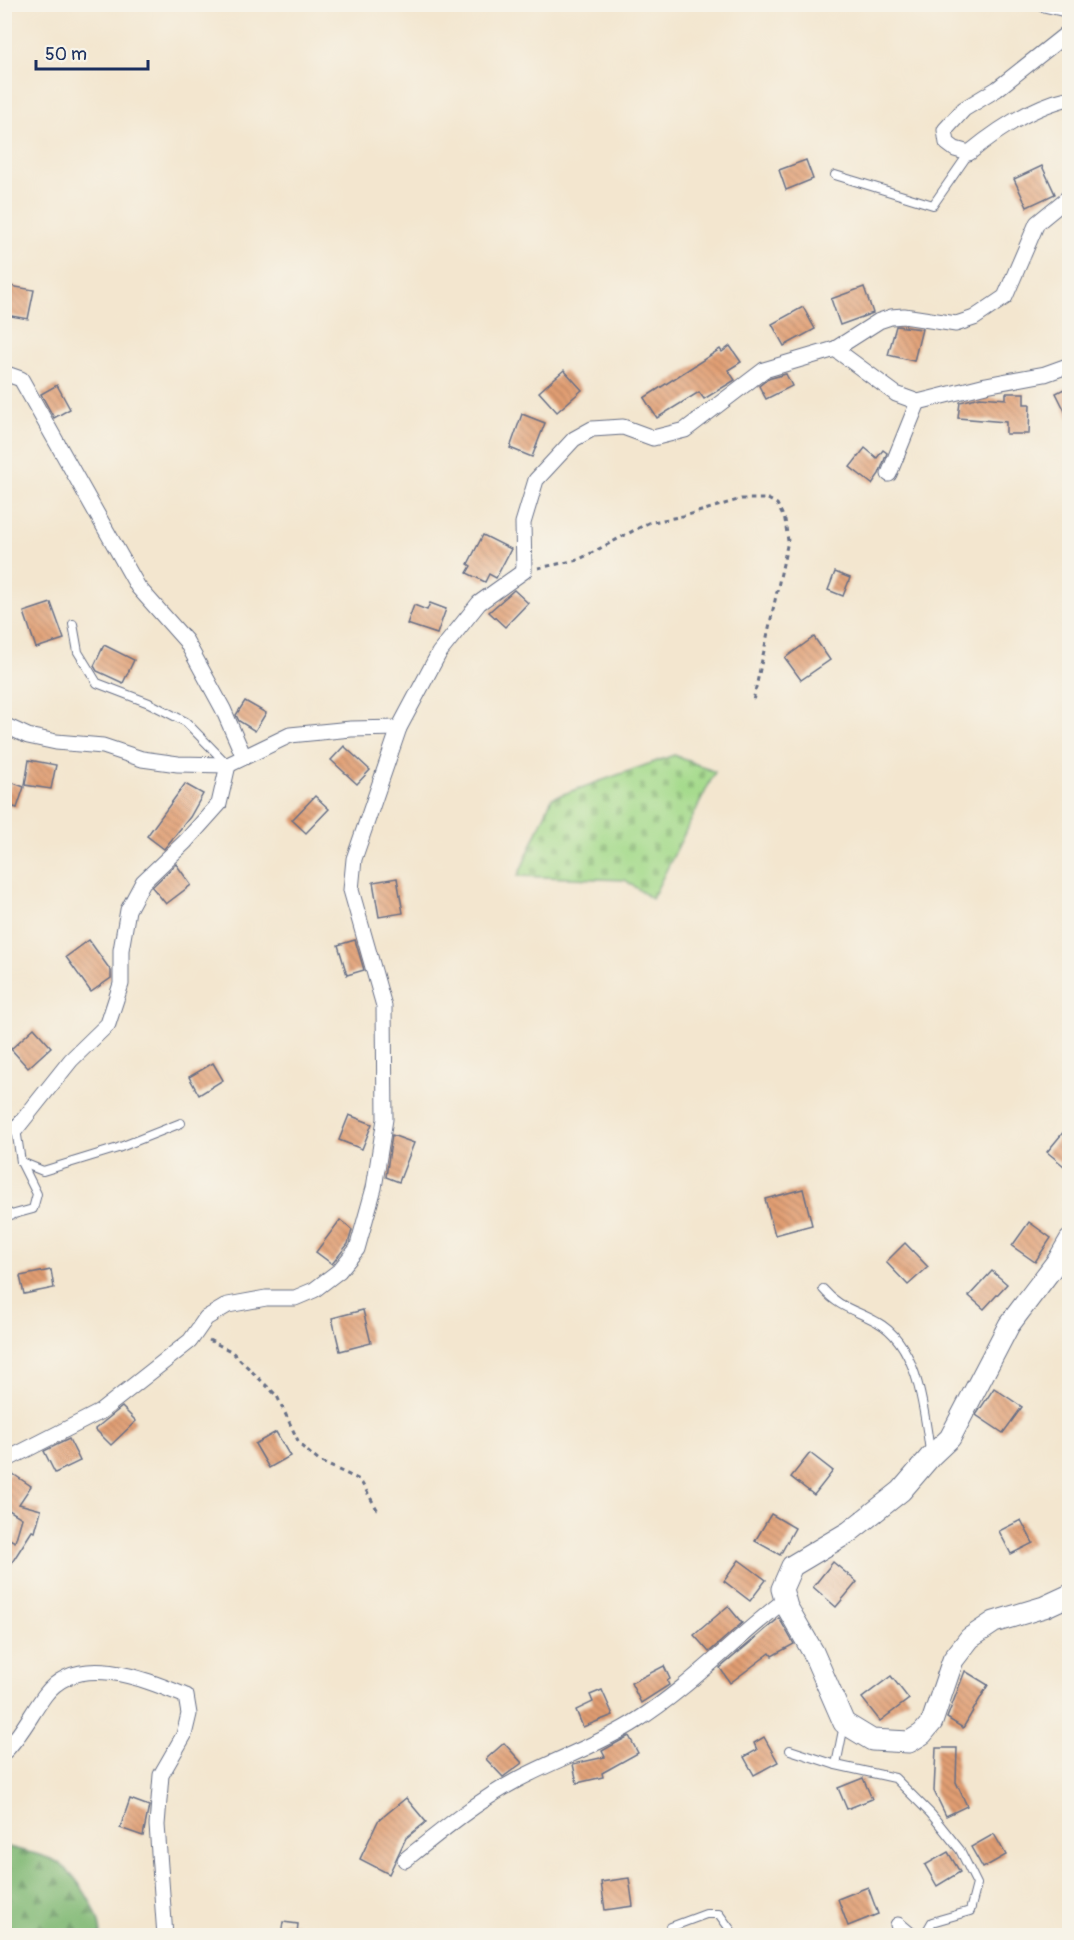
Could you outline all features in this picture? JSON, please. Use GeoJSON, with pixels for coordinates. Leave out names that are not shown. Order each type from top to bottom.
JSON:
{"type":"FeatureCollection","features":[{"type":"Feature","properties":{"kind":"street"},"geometry":{"type":"LineString","coordinates":[[1044,4],[1070,10]]}},
{"type":"Feature","properties":{"kind":"street"},"geometry":{"type":"LineString","coordinates":[[1070,31],[997,89],[964,109],[945,130],[947,143],[955,149],[969,153],[992,135],[1023,117],[1070,98]]}},
{"type":"Feature","properties":{"kind":"street"},"geometry":{"type":"LineString","coordinates":[[4,1461],[100,1412],[190,1341],[206,1318],[228,1305],[266,1298],[295,1298],[314,1290],[339,1271],[357,1249],[374,1188],[384,1119],[384,1006],[351,890],[354,859],[399,728],[439,652],[479,603],[524,571],[524,523],[536,480],[574,439],[592,429],[623,427],[653,438],[685,429],[764,370],[835,350],[879,321],[904,316],[956,324],[975,318],[1005,297],[1037,223],[1070,196]]}},
{"type":"Feature","properties":{"kind":"street"},"geometry":{"type":"LineString","coordinates":[[835,350],[897,394],[918,402],[986,385],[1045,374],[1070,365]]}},
{"type":"Feature","properties":{"kind":"street"},"geometry":{"type":"LineString","coordinates":[[4,373],[21,380],[138,588],[186,641],[223,709],[244,757]]}},
{"type":"Feature","properties":{"kind":"street"},"geometry":{"type":"LineString","coordinates":[[889,474],[918,402]]}},
{"type":"Feature","properties":{"kind":"street"},"geometry":{"type":"LineString","coordinates":[[4,725],[28,736],[56,742],[103,746],[142,759],[178,764],[228,765],[290,735],[351,729],[399,728]]}},
{"type":"Feature","properties":{"kind":"street"},"geometry":{"type":"LineString","coordinates":[[16,1129],[71,1060],[108,1024],[121,984],[121,950],[128,910],[143,882],[185,842],[219,804],[228,765]]}},
{"type":"Feature","properties":{"kind":"street"},"geometry":{"type":"LineString","coordinates":[[1070,1240],[1059,1259],[1009,1325],[950,1438],[901,1491],[849,1532],[792,1566],[782,1589],[784,1600],[813,1652],[844,1723],[872,1740],[909,1742],[922,1734],[932,1722],[953,1660],[970,1638],[994,1622],[1044,1607],[1070,1595]]}},
{"type":"Feature","properties":{"kind":"street"},"geometry":{"type":"LineString","coordinates":[[405,1860],[453,1821],[514,1781],[633,1724],[668,1701],[752,1625],[784,1600]]}},
{"type":"Feature","properties":{"kind":"street"},"geometry":{"type":"LineString","coordinates":[[4,1752],[57,1681],[76,1672],[93,1671],[148,1681],[186,1696],[189,1714],[184,1735],[161,1775],[157,1825],[165,1935]]}},
{"type":"Feature","properties":{"kind":"street"},"geometry":{"type":"LineString","coordinates":[[898,1925],[911,1935]]}},
{"type":"Feature","properties":{"kind":"lane"},"geometry":{"type":"LineString","coordinates":[[835,175],[933,205],[969,153]]}},
{"type":"Feature","properties":{"kind":"lane"},"geometry":{"type":"LineString","coordinates":[[73,624],[78,652],[97,683],[149,703],[186,722],[228,765]]}},
{"type":"Feature","properties":{"kind":"lane"},"geometry":{"type":"LineString","coordinates":[[21,1162],[43,1171],[118,1148],[181,1123]]}},
{"type":"Feature","properties":{"kind":"lane"},"geometry":{"type":"LineString","coordinates":[[4,1209],[12,1215],[33,1209],[36,1194],[21,1162],[16,1129]]}},
{"type":"Feature","properties":{"kind":"lane"},"geometry":{"type":"LineString","coordinates":[[823,1288],[835,1302],[880,1323],[897,1339],[920,1385],[931,1456]]}},
{"type":"Feature","properties":{"kind":"lane"},"geometry":{"type":"LineString","coordinates":[[836,1765],[844,1723]]}},
{"type":"Feature","properties":{"kind":"lane"},"geometry":{"type":"LineString","coordinates":[[790,1750],[836,1765],[895,1778],[931,1814],[960,1850],[977,1884],[970,1911],[932,1922],[924,1935]]}},
{"type":"Feature","properties":{"kind":"lane"},"geometry":{"type":"LineString","coordinates":[[671,1927],[706,1914],[718,1914],[735,1935]]}},
{"type":"Feature","properties":{"kind":"path"},"geometry":{"type":"LineString","coordinates":[[524,571],[578,560],[621,535],[659,520],[688,515],[741,499],[768,499],[777,504],[785,520],[788,540],[753,701]]}},
{"type":"Feature","properties":{"kind":"path"},"geometry":{"type":"LineString","coordinates":[[190,1341],[212,1339],[231,1351],[277,1396],[300,1445],[319,1461],[360,1480],[378,1511]]}},
{"type":"Feature","properties":{"kind":"green space"},"geometry":{"type":"Polygon","coordinates":[[[674,755],[715,772],[652,899],[625,880],[518,876],[552,798],[674,755]]]}},
{"type":"Feature","properties":{"kind":"green space"},"geometry":{"type":"Polygon","coordinates":[[[5,1846],[43,1856],[63,1866],[79,1883],[92,1904],[101,1935],[5,1935],[5,1846]]]}},
{"type":"Feature","properties":{"kind":"building"},"geometry":{"type":"Polygon","coordinates":[[[806,160],[813,179],[786,190],[779,170],[806,160]]]}},
{"type":"Feature","properties":{"kind":"building"},"geometry":{"type":"Polygon","coordinates":[[[1042,166],[1055,194],[1027,207],[1014,179],[1042,166]]]}},
{"type":"Feature","properties":{"kind":"building"},"geometry":{"type":"Polygon","coordinates":[[[4,285],[34,290],[28,319],[6,315],[4,285]]]}},
{"type":"Feature","properties":{"kind":"building"},"geometry":{"type":"Polygon","coordinates":[[[864,287],[873,313],[840,325],[831,299],[864,287]]]}},
{"type":"Feature","properties":{"kind":"building"},"geometry":{"type":"Polygon","coordinates":[[[803,307],[815,329],[784,346],[772,324],[803,307]]]}},
{"type":"Feature","properties":{"kind":"building"},"geometry":{"type":"Polygon","coordinates":[[[896,326],[922,329],[914,361],[888,355],[896,326]]]}},
{"type":"Feature","properties":{"kind":"building"},"geometry":{"type":"Polygon","coordinates":[[[730,346],[741,362],[728,370],[735,380],[704,399],[699,392],[657,418],[644,398],[720,349],[722,352],[730,346]]]}},
{"type":"Feature","properties":{"kind":"building"},"geometry":{"type":"Polygon","coordinates":[[[564,370],[582,390],[557,412],[539,392],[564,370]]]}},
{"type":"Feature","properties":{"kind":"building"},"geometry":{"type":"Polygon","coordinates":[[[786,374],[792,386],[766,399],[759,386],[768,379],[786,374]]]}},
{"type":"Feature","properties":{"kind":"building"},"geometry":{"type":"Polygon","coordinates":[[[57,385],[70,409],[54,418],[41,394],[57,385]]]}},
{"type":"Feature","properties":{"kind":"building"},"geometry":{"type":"Polygon","coordinates":[[[1070,386],[1070,421],[1056,393],[1070,386]]]}},
{"type":"Feature","properties":{"kind":"building"},"geometry":{"type":"Polygon","coordinates":[[[1006,393],[1024,393],[1024,404],[1030,404],[1029,434],[1006,434],[1006,422],[958,418],[960,402],[980,397],[1006,399],[1006,393]]]}},
{"type":"Feature","properties":{"kind":"building"},"geometry":{"type":"Polygon","coordinates":[[[522,414],[545,423],[532,457],[510,448],[522,414]]]}},
{"type":"Feature","properties":{"kind":"building"},"geometry":{"type":"Polygon","coordinates":[[[865,448],[877,458],[883,450],[887,453],[879,474],[872,484],[850,467],[865,448]]]}},
{"type":"Feature","properties":{"kind":"building"},"geometry":{"type":"Polygon","coordinates":[[[483,535],[511,549],[496,578],[489,574],[485,582],[467,573],[471,566],[468,564],[483,535]]]}},
{"type":"Feature","properties":{"kind":"building"},"geometry":{"type":"Polygon","coordinates":[[[835,572],[850,578],[843,596],[828,590],[835,572]]]}},
{"type":"Feature","properties":{"kind":"building"},"geometry":{"type":"Polygon","coordinates":[[[514,590],[528,603],[505,627],[489,612],[514,590]]]}},
{"type":"Feature","properties":{"kind":"building"},"geometry":{"type":"Polygon","coordinates":[[[51,603],[64,639],[36,648],[24,612],[51,603]]]}},
{"type":"Feature","properties":{"kind":"building"},"geometry":{"type":"Polygon","coordinates":[[[430,603],[446,609],[437,634],[407,624],[414,605],[427,610],[430,603]]]}},
{"type":"Feature","properties":{"kind":"building"},"geometry":{"type":"Polygon","coordinates":[[[814,637],[830,660],[801,680],[785,658],[814,637]]]}},
{"type":"Feature","properties":{"kind":"building"},"geometry":{"type":"Polygon","coordinates":[[[104,645],[134,660],[123,683],[97,671],[94,666],[104,645]]]}},
{"type":"Feature","properties":{"kind":"building"},"geometry":{"type":"Polygon","coordinates":[[[245,701],[266,713],[255,731],[239,721],[236,715],[245,701]]]}},
{"type":"Feature","properties":{"kind":"building"},"geometry":{"type":"Polygon","coordinates":[[[344,746],[370,770],[357,784],[331,760],[344,746]]]}},
{"type":"Feature","properties":{"kind":"building"},"geometry":{"type":"Polygon","coordinates":[[[29,760],[56,765],[51,789],[25,785],[29,760]]]}},
{"type":"Feature","properties":{"kind":"building"},"geometry":{"type":"Polygon","coordinates":[[[11,782],[24,787],[17,808],[4,804],[11,782]]]}},
{"type":"Feature","properties":{"kind":"building"},"geometry":{"type":"Polygon","coordinates":[[[185,784],[203,794],[190,817],[164,849],[147,836],[185,784]]]}},
{"type":"Feature","properties":{"kind":"building"},"geometry":{"type":"Polygon","coordinates":[[[315,796],[329,809],[306,833],[292,820],[315,796]]]}},
{"type":"Feature","properties":{"kind":"building"},"geometry":{"type":"Polygon","coordinates":[[[176,864],[191,885],[166,904],[152,887],[176,864]]]}},
{"type":"Feature","properties":{"kind":"building"},"geometry":{"type":"Polygon","coordinates":[[[397,878],[403,913],[379,917],[373,882],[397,878]]]}},
{"type":"Feature","properties":{"kind":"building"},"geometry":{"type":"Polygon","coordinates":[[[89,940],[111,971],[111,978],[91,992],[66,957],[89,940]]]}},
{"type":"Feature","properties":{"kind":"building"},"geometry":{"type":"Polygon","coordinates":[[[355,940],[364,970],[347,975],[338,945],[355,940]]]}},
{"type":"Feature","properties":{"kind":"building"},"geometry":{"type":"Polygon","coordinates":[[[34,1028],[51,1047],[28,1068],[11,1049],[34,1028]]]}},
{"type":"Feature","properties":{"kind":"building"},"geometry":{"type":"Polygon","coordinates":[[[213,1063],[223,1080],[199,1095],[189,1077],[213,1063]]]}},
{"type":"Feature","properties":{"kind":"building"},"geometry":{"type":"Polygon","coordinates":[[[349,1115],[372,1124],[362,1149],[339,1140],[349,1115]]]}},
{"type":"Feature","properties":{"kind":"building"},"geometry":{"type":"Polygon","coordinates":[[[1070,1124],[1070,1171],[1047,1152],[1070,1124]]]}},
{"type":"Feature","properties":{"kind":"building"},"geometry":{"type":"Polygon","coordinates":[[[392,1135],[414,1143],[399,1182],[386,1177],[392,1135]]]}},
{"type":"Feature","properties":{"kind":"building"},"geometry":{"type":"Polygon","coordinates":[[[803,1189],[812,1225],[775,1235],[765,1199],[803,1189]]]}},
{"type":"Feature","properties":{"kind":"building"},"geometry":{"type":"Polygon","coordinates":[[[340,1220],[352,1230],[348,1244],[332,1264],[316,1252],[340,1220]]]}},
{"type":"Feature","properties":{"kind":"building"},"geometry":{"type":"Polygon","coordinates":[[[1029,1222],[1051,1238],[1035,1262],[1012,1246],[1029,1222]]]}},
{"type":"Feature","properties":{"kind":"building"},"geometry":{"type":"Polygon","coordinates":[[[905,1243],[928,1267],[908,1285],[886,1262],[905,1243]]]}},
{"type":"Feature","properties":{"kind":"building"},"geometry":{"type":"Polygon","coordinates":[[[51,1270],[54,1288],[24,1294],[20,1276],[51,1270]]]}},
{"type":"Feature","properties":{"kind":"building"},"geometry":{"type":"Polygon","coordinates":[[[992,1271],[1007,1284],[984,1309],[969,1296],[992,1271]]]}},
{"type":"Feature","properties":{"kind":"building"},"geometry":{"type":"Polygon","coordinates":[[[363,1310],[371,1343],[340,1351],[332,1318],[363,1310]]]}},
{"type":"Feature","properties":{"kind":"building"},"geometry":{"type":"Polygon","coordinates":[[[994,1388],[1022,1407],[1003,1433],[976,1415],[994,1388]]]}},
{"type":"Feature","properties":{"kind":"building"},"geometry":{"type":"Polygon","coordinates":[[[122,1407],[136,1421],[111,1445],[95,1429],[122,1407]]]}},
{"type":"Feature","properties":{"kind":"building"},"geometry":{"type":"Polygon","coordinates":[[[276,1432],[290,1456],[269,1468],[255,1444],[276,1432]]]}},
{"type":"Feature","properties":{"kind":"building"},"geometry":{"type":"Polygon","coordinates":[[[69,1439],[80,1461],[55,1473],[44,1451],[69,1439]]]}},
{"type":"Feature","properties":{"kind":"building"},"geometry":{"type":"Polygon","coordinates":[[[810,1453],[833,1471],[814,1495],[791,1477],[810,1453]]]}},
{"type":"Feature","properties":{"kind":"building"},"geometry":{"type":"Polygon","coordinates":[[[10,1472],[31,1486],[19,1504],[41,1510],[35,1532],[32,1531],[4,1575],[4,1536],[15,1542],[22,1518],[4,1507],[4,1480],[10,1472]]]}},
{"type":"Feature","properties":{"kind":"building"},"geometry":{"type":"Polygon","coordinates":[[[771,1514],[795,1528],[780,1555],[755,1541],[771,1514]]]}},
{"type":"Feature","properties":{"kind":"building"},"geometry":{"type":"Polygon","coordinates":[[[1021,1520],[1033,1543],[1011,1554],[999,1531],[1021,1520]]]}},
{"type":"Feature","properties":{"kind":"building"},"geometry":{"type":"Polygon","coordinates":[[[739,1560],[766,1580],[750,1601],[724,1581],[739,1560]]]}},
{"type":"Feature","properties":{"kind":"building"},"geometry":{"type":"Polygon","coordinates":[[[833,1562],[857,1582],[836,1607],[813,1587],[833,1562]]]}},
{"type":"Feature","properties":{"kind":"building"},"geometry":{"type":"Polygon","coordinates":[[[728,1606],[742,1623],[709,1652],[694,1635],[728,1606]]]}},
{"type":"Feature","properties":{"kind":"building"},"geometry":{"type":"Polygon","coordinates":[[[779,1618],[794,1644],[772,1656],[770,1653],[730,1683],[720,1668],[779,1618]]]}},
{"type":"Feature","properties":{"kind":"building"},"geometry":{"type":"Polygon","coordinates":[[[664,1666],[670,1679],[667,1681],[669,1685],[641,1703],[631,1683],[664,1666]]]}},
{"type":"Feature","properties":{"kind":"building"},"geometry":{"type":"Polygon","coordinates":[[[965,1671],[988,1685],[963,1728],[947,1718],[965,1671]]]}},
{"type":"Feature","properties":{"kind":"building"},"geometry":{"type":"Polygon","coordinates":[[[891,1676],[909,1699],[880,1721],[862,1698],[891,1676]]]}},
{"type":"Feature","properties":{"kind":"building"},"geometry":{"type":"Polygon","coordinates":[[[602,1690],[613,1715],[583,1727],[576,1710],[593,1702],[590,1695],[602,1690]]]}},
{"type":"Feature","properties":{"kind":"building"},"geometry":{"type":"Polygon","coordinates":[[[629,1736],[638,1753],[602,1773],[603,1777],[577,1783],[573,1764],[605,1757],[602,1751],[629,1736]]]}},
{"type":"Feature","properties":{"kind":"building"},"geometry":{"type":"Polygon","coordinates":[[[764,1737],[778,1762],[754,1775],[744,1757],[757,1750],[754,1743],[764,1737]]]}},
{"type":"Feature","properties":{"kind":"building"},"geometry":{"type":"Polygon","coordinates":[[[504,1743],[522,1763],[503,1777],[486,1759],[504,1743]]]}},
{"type":"Feature","properties":{"kind":"building"},"geometry":{"type":"Polygon","coordinates":[[[936,1748],[957,1748],[956,1782],[967,1806],[946,1816],[934,1791],[936,1748]]]}},
{"type":"Feature","properties":{"kind":"building"},"geometry":{"type":"Polygon","coordinates":[[[863,1778],[872,1799],[847,1809],[838,1788],[863,1778]]]}},
{"type":"Feature","properties":{"kind":"building"},"geometry":{"type":"Polygon","coordinates":[[[406,1798],[426,1822],[406,1838],[389,1874],[360,1859],[378,1821],[406,1798]]]}},
{"type":"Feature","properties":{"kind":"building"},"geometry":{"type":"Polygon","coordinates":[[[130,1799],[149,1806],[143,1836],[120,1828],[130,1799]]]}},
{"type":"Feature","properties":{"kind":"building"},"geometry":{"type":"Polygon","coordinates":[[[994,1834],[1006,1855],[983,1868],[971,1847],[994,1834]]]}},
{"type":"Feature","properties":{"kind":"building"},"geometry":{"type":"Polygon","coordinates":[[[948,1852],[960,1872],[937,1886],[925,1865],[948,1852]]]}},
{"type":"Feature","properties":{"kind":"building"},"geometry":{"type":"Polygon","coordinates":[[[629,1878],[633,1906],[605,1910],[601,1882],[629,1878]]]}},
{"type":"Feature","properties":{"kind":"building"},"geometry":{"type":"Polygon","coordinates":[[[868,1887],[878,1914],[848,1926],[838,1899],[868,1887]]]}},
{"type":"Feature","properties":{"kind":"building"},"geometry":{"type":"Polygon","coordinates":[[[283,1922],[298,1924],[297,1935],[281,1935],[283,1922]]]}}]}
